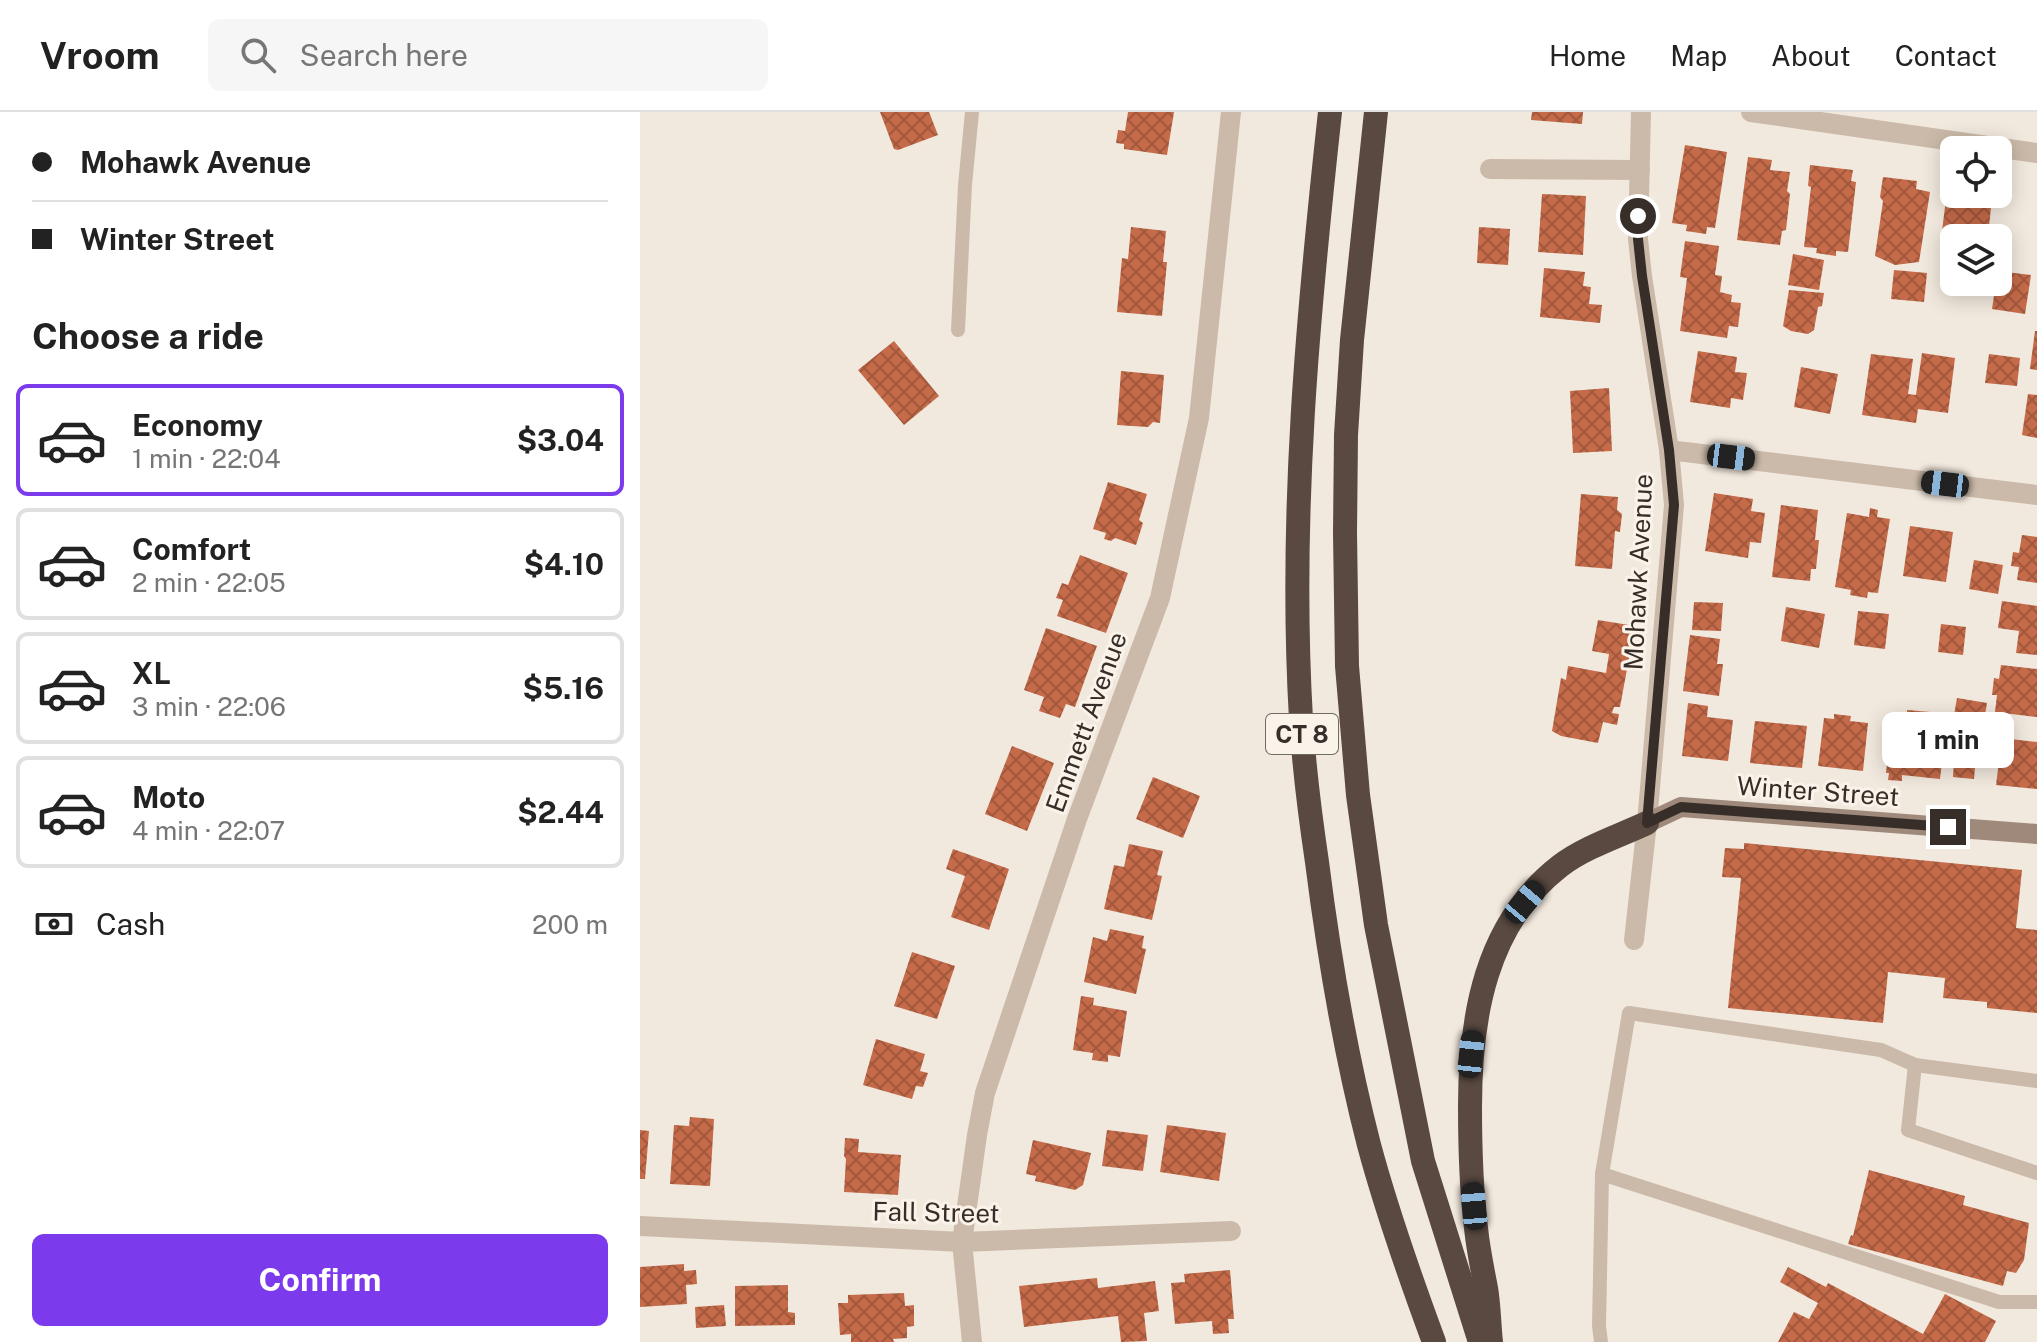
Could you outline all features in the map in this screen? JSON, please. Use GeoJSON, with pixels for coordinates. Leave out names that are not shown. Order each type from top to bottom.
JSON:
{"type":"FeatureCollection","features":[{"type":"Feature","properties":{"kind":"highway","name":"CT 8"},"geometry":{"type":"LineString","coordinates":[[1330,112],[1300,433],[1297,581],[1301,720],[1326,936],[1346,1047],[1398,1244],[1434,1342]]}},
{"type":"Feature","properties":{"kind":"highway","name":"CT 8"},"geometry":{"type":"LineString","coordinates":[[1376,112],[1352,340],[1346,435],[1347,666],[1358,795],[1376,925],[1423,1161],[1480,1342]]}},
{"type":"Feature","properties":{"kind":"highway"},"geometry":{"type":"LineString","coordinates":[[1491,1342],[1470,1162],[1471,1054],[1482,989],[1498,943],[1540,883],[1562,864],[1647,823]]}},
{"type":"Feature","properties":{"kind":"main road","name":"Winter Street"},"geometry":{"type":"LineString","coordinates":[[1647,823],[1681,807],[2037,834]]}},
{"type":"Feature","properties":{"kind":"street","name":"Emmett Avenue"},"geometry":{"type":"LineString","coordinates":[[972,1342],[962,1242],[985,1093],[1077,819],[1160,598],[1199,418],[1231,112]]}},
{"type":"Feature","properties":{"kind":"street","name":"Mohawk Avenue"},"geometry":{"type":"LineString","coordinates":[[1634,940],[1674,505],[1669,450],[1640,264],[1641,112]]}},
{"type":"Feature","properties":{"kind":"street"},"geometry":{"type":"LineString","coordinates":[[1751,112],[2037,153]]}},
{"type":"Feature","properties":{"kind":"street"},"geometry":{"type":"LineString","coordinates":[[1490,169],[1640,170]]}},
{"type":"Feature","properties":{"kind":"street"},"geometry":{"type":"LineString","coordinates":[[1669,450],[2037,495]]}},
{"type":"Feature","properties":{"kind":"street","name":"Fall Street"},"geometry":{"type":"LineString","coordinates":[[640,1226],[962,1242],[1231,1231]]}},
{"type":"Feature","properties":{"kind":"lane"},"geometry":{"type":"LineString","coordinates":[[958,330],[972,112]]}},
{"type":"Feature","properties":{"kind":"lane"},"geometry":{"type":"LineString","coordinates":[[1601,1342],[1602,1174],[1629,1013],[1881,1050],[1915,1065],[2037,1081]]}},
{"type":"Feature","properties":{"kind":"lane"},"geometry":{"type":"LineString","coordinates":[[1915,1065],[1908,1130],[2037,1173]]}},
{"type":"Feature","properties":{"kind":"lane"},"geometry":{"type":"LineString","coordinates":[[1602,1174],[1999,1302],[2037,1302]]}},
{"type":"Feature","properties":{"kind":"building"},"geometry":{"type":"Polygon","coordinates":[[[880,112],[929,112],[938,135],[894,149],[880,112]]]}},
{"type":"Feature","properties":{"kind":"building"},"geometry":{"type":"Polygon","coordinates":[[[1128,112],[1174,112],[1167,155],[1124,149],[1124,144],[1116,143],[1118,130],[1125,131],[1128,112]]]}},
{"type":"Feature","properties":{"kind":"building"},"geometry":{"type":"Polygon","coordinates":[[[1532,112],[1583,112],[1582,124],[1531,120],[1532,112]]]}},
{"type":"Feature","properties":{"kind":"building"},"geometry":{"type":"Polygon","coordinates":[[[1685,145],[1727,152],[1715,228],[1707,227],[1706,234],[1686,231],[1687,225],[1672,223],[1685,145]]]}},
{"type":"Feature","properties":{"kind":"building"},"geometry":{"type":"Polygon","coordinates":[[[1748,157],[1772,160],[1770,170],[1790,172],[1786,230],[1782,231],[1780,245],[1737,240],[1748,157]]]}},
{"type":"Feature","properties":{"kind":"building"},"geometry":{"type":"Polygon","coordinates":[[[1810,165],[1853,170],[1851,181],[1856,182],[1848,252],[1836,251],[1836,256],[1816,253],[1817,248],[1804,247],[1811,187],[1808,186],[1810,165]]]}},
{"type":"Feature","properties":{"kind":"building"},"geometry":{"type":"Polygon","coordinates":[[[1883,177],[1917,181],[1916,189],[1930,192],[1919,262],[1895,265],[1875,256],[1883,201],[1880,197],[1883,177]]]}},
{"type":"Feature","properties":{"kind":"building"},"geometry":{"type":"Polygon","coordinates":[[[1542,194],[1586,196],[1583,255],[1538,252],[1542,194]]]}},
{"type":"Feature","properties":{"kind":"building"},"geometry":{"type":"Polygon","coordinates":[[[1945,208],[1991,208],[1989,224],[1943,224],[1945,208]]]}},
{"type":"Feature","properties":{"kind":"building"},"geometry":{"type":"Polygon","coordinates":[[[1131,227],[1166,231],[1163,262],[1167,262],[1162,316],[1117,312],[1122,258],[1128,259],[1131,227]]]}},
{"type":"Feature","properties":{"kind":"building"},"geometry":{"type":"Polygon","coordinates":[[[1479,227],[1510,229],[1508,265],[1477,263],[1479,227]]]}},
{"type":"Feature","properties":{"kind":"building"},"geometry":{"type":"Polygon","coordinates":[[[1685,241],[1719,246],[1715,275],[1722,276],[1720,292],[1732,295],[1731,302],[1741,303],[1738,327],[1729,326],[1727,338],[1680,331],[1687,278],[1680,277],[1685,241]]]}},
{"type":"Feature","properties":{"kind":"building"},"geometry":{"type":"Polygon","coordinates":[[[1793,254],[1824,260],[1819,290],[1788,285],[1793,254]]]}},
{"type":"Feature","properties":{"kind":"building"},"geometry":{"type":"Polygon","coordinates":[[[1544,268],[1585,272],[1583,286],[1591,287],[1589,304],[1602,305],[1600,323],[1540,317],[1544,268]]]}},
{"type":"Feature","properties":{"kind":"building"},"geometry":{"type":"Polygon","coordinates":[[[1894,270],[1927,273],[1924,302],[1891,299],[1894,270]]]}},
{"type":"Feature","properties":{"kind":"building"},"geometry":{"type":"Polygon","coordinates":[[[2012,273],[2031,275],[2025,314],[1992,309],[1994,296],[2012,296],[2012,273]]]}},
{"type":"Feature","properties":{"kind":"building"},"geometry":{"type":"Polygon","coordinates":[[[1789,290],[1824,293],[1814,330],[1808,334],[1783,326],[1789,290]]]}},
{"type":"Feature","properties":{"kind":"building"},"geometry":{"type":"Polygon","coordinates":[[[2037,331],[2037,370],[2030,369],[2037,331]]]}},
{"type":"Feature","properties":{"kind":"building"},"geometry":{"type":"Polygon","coordinates":[[[894,341],[939,396],[904,425],[858,370],[894,341]]]}},
{"type":"Feature","properties":{"kind":"building"},"geometry":{"type":"Polygon","coordinates":[[[1698,351],[1737,357],[1735,372],[1747,373],[1743,400],[1731,398],[1730,408],[1690,402],[1698,351]]]}},
{"type":"Feature","properties":{"kind":"building"},"geometry":{"type":"Polygon","coordinates":[[[1922,353],[1955,358],[1948,413],[1918,409],[1916,423],[1862,415],[1871,354],[1913,359],[1908,394],[1916,395],[1922,353]]]}},
{"type":"Feature","properties":{"kind":"building"},"geometry":{"type":"Polygon","coordinates":[[[1989,354],[2020,358],[2017,386],[1985,383],[1989,354]]]}},
{"type":"Feature","properties":{"kind":"building"},"geometry":{"type":"Polygon","coordinates":[[[1801,367],[1838,374],[1830,414],[1794,407],[1801,367]]]}},
{"type":"Feature","properties":{"kind":"building"},"geometry":{"type":"Polygon","coordinates":[[[1121,371],[1164,375],[1160,423],[1153,422],[1148,427],[1117,425],[1121,371]]]}},
{"type":"Feature","properties":{"kind":"building"},"geometry":{"type":"Polygon","coordinates":[[[1609,388],[1612,451],[1573,453],[1570,391],[1609,388]]]}},
{"type":"Feature","properties":{"kind":"building"},"geometry":{"type":"Polygon","coordinates":[[[2028,394],[2037,395],[2037,438],[2022,435],[2028,394]]]}},
{"type":"Feature","properties":{"kind":"building"},"geometry":{"type":"Polygon","coordinates":[[[1108,482],[1147,494],[1136,545],[1115,538],[1111,541],[1104,539],[1106,533],[1093,529],[1108,482]]]}},
{"type":"Feature","properties":{"kind":"building"},"geometry":{"type":"Polygon","coordinates":[[[1714,493],[1753,499],[1751,511],[1765,513],[1761,543],[1750,542],[1748,558],[1705,551],[1714,493]]]}},
{"type":"Feature","properties":{"kind":"building"},"geometry":{"type":"Polygon","coordinates":[[[1581,494],[1618,497],[1617,510],[1622,514],[1620,532],[1615,531],[1612,569],[1575,566],[1581,494]]]}},
{"type":"Feature","properties":{"kind":"building"},"geometry":{"type":"Polygon","coordinates":[[[1781,505],[1818,510],[1816,569],[1811,569],[1810,581],[1772,577],[1781,505]]]}},
{"type":"Feature","properties":{"kind":"building"},"geometry":{"type":"Polygon","coordinates":[[[1870,508],[1878,510],[1877,517],[1890,519],[1878,593],[1868,592],[1867,598],[1850,595],[1851,590],[1835,587],[1847,513],[1869,517],[1870,508]]]}},
{"type":"Feature","properties":{"kind":"building"},"geometry":{"type":"Polygon","coordinates":[[[1910,526],[1953,532],[1946,582],[1903,576],[1910,526]]]}},
{"type":"Feature","properties":{"kind":"building"},"geometry":{"type":"Polygon","coordinates":[[[2022,535],[2037,537],[2037,583],[2017,580],[2019,567],[2011,566],[2013,552],[2019,553],[2022,535]]]}},
{"type":"Feature","properties":{"kind":"building"},"geometry":{"type":"Polygon","coordinates":[[[1080,555],[1128,573],[1106,633],[1057,616],[1063,600],[1056,598],[1062,583],[1068,585],[1080,555]]]}},
{"type":"Feature","properties":{"kind":"building"},"geometry":{"type":"Polygon","coordinates":[[[1974,560],[2003,565],[1998,594],[1969,589],[1974,560]]]}},
{"type":"Feature","properties":{"kind":"building"},"geometry":{"type":"Polygon","coordinates":[[[2002,601],[2037,606],[2037,655],[2016,653],[2019,631],[1998,628],[2002,601]]]}},
{"type":"Feature","properties":{"kind":"building"},"geometry":{"type":"Polygon","coordinates":[[[1694,602],[1723,603],[1721,631],[1692,630],[1694,602]]]}},
{"type":"Feature","properties":{"kind":"building"},"geometry":{"type":"Polygon","coordinates":[[[1786,607],[1825,614],[1819,648],[1781,641],[1786,607]]]}},
{"type":"Feature","properties":{"kind":"building"},"geometry":{"type":"Polygon","coordinates":[[[1858,611],[1889,614],[1885,649],[1854,645],[1858,611]]]}},
{"type":"Feature","properties":{"kind":"building"},"geometry":{"type":"Polygon","coordinates":[[[1598,620],[1635,626],[1620,707],[1614,707],[1612,713],[1619,714],[1617,725],[1603,722],[1598,743],[1561,736],[1552,731],[1561,678],[1566,680],[1568,666],[1606,673],[1609,654],[1592,651],[1598,620]]]}},
{"type":"Feature","properties":{"kind":"building"},"geometry":{"type":"Polygon","coordinates":[[[1941,624],[1966,627],[1963,655],[1938,652],[1941,624]]]}},
{"type":"Feature","properties":{"kind":"building"},"geometry":{"type":"Polygon","coordinates":[[[1046,628],[1097,646],[1075,707],[1066,704],[1060,718],[1039,711],[1044,697],[1024,690],[1046,628]]]}},
{"type":"Feature","properties":{"kind":"building"},"geometry":{"type":"Polygon","coordinates":[[[1690,635],[1720,639],[1717,664],[1723,664],[1719,696],[1683,691],[1690,635]]]}},
{"type":"Feature","properties":{"kind":"building"},"geometry":{"type":"Polygon","coordinates":[[[2001,665],[2037,669],[2037,717],[1995,712],[1997,695],[1992,695],[1994,678],[1999,679],[2001,665]]]}},
{"type":"Feature","properties":{"kind":"building"},"geometry":{"type":"Polygon","coordinates":[[[1957,698],[1987,703],[1982,732],[1952,727],[1957,698]]]}},
{"type":"Feature","properties":{"kind":"building"},"geometry":{"type":"Polygon","coordinates":[[[1688,703],[1708,706],[1707,717],[1733,720],[1728,761],[1682,756],[1688,703]]]}},
{"type":"Feature","properties":{"kind":"building"},"geometry":{"type":"Polygon","coordinates":[[[1907,710],[1930,712],[1929,718],[1947,720],[1940,779],[1902,775],[1902,781],[1888,780],[1889,773],[1886,773],[1893,714],[1907,715],[1907,710]]]}},
{"type":"Feature","properties":{"kind":"building"},"geometry":{"type":"Polygon","coordinates":[[[1834,714],[1851,716],[1850,721],[1868,723],[1863,771],[1818,766],[1824,718],[1834,719],[1834,714]]]}},
{"type":"Feature","properties":{"kind":"building"},"geometry":{"type":"Polygon","coordinates":[[[1755,721],[1807,726],[1802,768],[1750,763],[1755,721]]]}},
{"type":"Feature","properties":{"kind":"building"},"geometry":{"type":"Polygon","coordinates":[[[2002,738],[2037,742],[2037,789],[1996,785],[2002,738]]]}},
{"type":"Feature","properties":{"kind":"building"},"geometry":{"type":"Polygon","coordinates":[[[1955,745],[1977,746],[1974,779],[1953,777],[1955,745]]]}},
{"type":"Feature","properties":{"kind":"building"},"geometry":{"type":"Polygon","coordinates":[[[1012,746],[1054,763],[1027,831],[985,814],[1012,746]]]}},
{"type":"Feature","properties":{"kind":"building"},"geometry":{"type":"Polygon","coordinates":[[[1153,777],[1200,796],[1183,838],[1136,819],[1153,777]]]}},
{"type":"Feature","properties":{"kind":"building"},"geometry":{"type":"Polygon","coordinates":[[[1744,843],[2022,870],[2016,928],[2037,930],[2037,1013],[1987,1008],[1987,1002],[1943,998],[1945,978],[1888,972],[1883,1023],[1728,1008],[1741,878],[1722,877],[1725,848],[1744,849],[1744,843]]]}},
{"type":"Feature","properties":{"kind":"building"},"geometry":{"type":"Polygon","coordinates":[[[1129,844],[1163,851],[1157,875],[1162,876],[1152,920],[1104,909],[1114,865],[1124,867],[1129,844]]]}},
{"type":"Feature","properties":{"kind":"building"},"geometry":{"type":"Polygon","coordinates":[[[953,849],[1009,869],[989,930],[951,917],[965,876],[946,869],[953,849]]]}},
{"type":"Feature","properties":{"kind":"building"},"geometry":{"type":"Polygon","coordinates":[[[1110,929],[1144,936],[1142,948],[1146,949],[1136,994],[1084,982],[1093,937],[1107,941],[1110,929]]]}},
{"type":"Feature","properties":{"kind":"building"},"geometry":{"type":"Polygon","coordinates":[[[912,952],[955,966],[937,1019],[894,1006],[912,952]]]}},
{"type":"Feature","properties":{"kind":"building"},"geometry":{"type":"Polygon","coordinates":[[[1081,996],[1094,998],[1093,1005],[1127,1011],[1120,1057],[1108,1055],[1108,1062],[1092,1060],[1093,1053],[1073,1050],[1081,996]]]}},
{"type":"Feature","properties":{"kind":"building"},"geometry":{"type":"Polygon","coordinates":[[[876,1039],[925,1054],[920,1071],[928,1073],[923,1087],[916,1086],[912,1099],[863,1085],[876,1039]]]}},
{"type":"Feature","properties":{"kind":"building"},"geometry":{"type":"Polygon","coordinates":[[[690,1117],[714,1119],[710,1186],[670,1184],[674,1125],[689,1126],[690,1117]]]}},
{"type":"Feature","properties":{"kind":"building"},"geometry":{"type":"Polygon","coordinates":[[[1167,1125],[1226,1133],[1219,1181],[1160,1172],[1167,1125]]]}},
{"type":"Feature","properties":{"kind":"building"},"geometry":{"type":"Polygon","coordinates":[[[640,1130],[649,1131],[645,1179],[640,1179],[640,1130]]]}},
{"type":"Feature","properties":{"kind":"building"},"geometry":{"type":"Polygon","coordinates":[[[1107,1130],[1148,1135],[1143,1171],[1102,1166],[1107,1130]]]}},
{"type":"Feature","properties":{"kind":"building"},"geometry":{"type":"Polygon","coordinates":[[[845,1138],[859,1139],[858,1152],[901,1155],[898,1195],[844,1192],[845,1138]]]}},
{"type":"Feature","properties":{"kind":"building"},"geometry":{"type":"Polygon","coordinates":[[[1033,1140],[1091,1153],[1083,1185],[1075,1190],[1035,1181],[1036,1176],[1026,1174],[1033,1140]]]}},
{"type":"Feature","properties":{"kind":"building"},"geometry":{"type":"Polygon","coordinates":[[[1869,1170],[1965,1196],[1963,1205],[2029,1223],[2024,1260],[2016,1273],[2007,1271],[2003,1286],[1848,1244],[1853,1236],[1869,1170]]]}},
{"type":"Feature","properties":{"kind":"building"},"geometry":{"type":"Polygon","coordinates":[[[684,1264],[684,1271],[696,1270],[697,1284],[686,1285],[687,1304],[640,1307],[640,1267],[684,1264]]]}},
{"type":"Feature","properties":{"kind":"building"},"geometry":{"type":"Polygon","coordinates":[[[1788,1267],[1826,1287],[1828,1283],[1923,1334],[1945,1294],[1996,1321],[1985,1342],[1778,1342],[1794,1312],[1809,1319],[1818,1303],[1780,1282],[1788,1267]]]}},
{"type":"Feature","properties":{"kind":"building"},"geometry":{"type":"Polygon","coordinates":[[[1230,1270],[1234,1319],[1228,1319],[1229,1333],[1213,1334],[1212,1321],[1175,1324],[1171,1283],[1185,1282],[1184,1274],[1230,1270]]]}},
{"type":"Feature","properties":{"kind":"building"},"geometry":{"type":"Polygon","coordinates":[[[1097,1278],[1098,1288],[1155,1281],[1159,1311],[1144,1313],[1147,1341],[1121,1342],[1118,1316],[1024,1327],[1019,1286],[1097,1278]]]}},
{"type":"Feature","properties":{"kind":"building"},"geometry":{"type":"Polygon","coordinates":[[[788,1285],[788,1312],[795,1313],[795,1325],[735,1326],[735,1286],[788,1285]]]}},
{"type":"Feature","properties":{"kind":"building"},"geometry":{"type":"Polygon","coordinates":[[[904,1293],[905,1306],[914,1305],[914,1326],[907,1327],[907,1338],[893,1339],[894,1342],[851,1342],[851,1334],[840,1335],[838,1303],[848,1303],[848,1295],[904,1293]]]}},
{"type":"Feature","properties":{"kind":"building"},"geometry":{"type":"Polygon","coordinates":[[[724,1305],[726,1326],[696,1328],[695,1307],[724,1305]]]}},
{"type":"Feature","properties":{"kind":"route"},"geometry":{"type":"LineString","coordinates":[[1638,216],[1642,276],[1669,450],[1674,505],[1647,823],[1681,807],[1948,827]]}}]}
